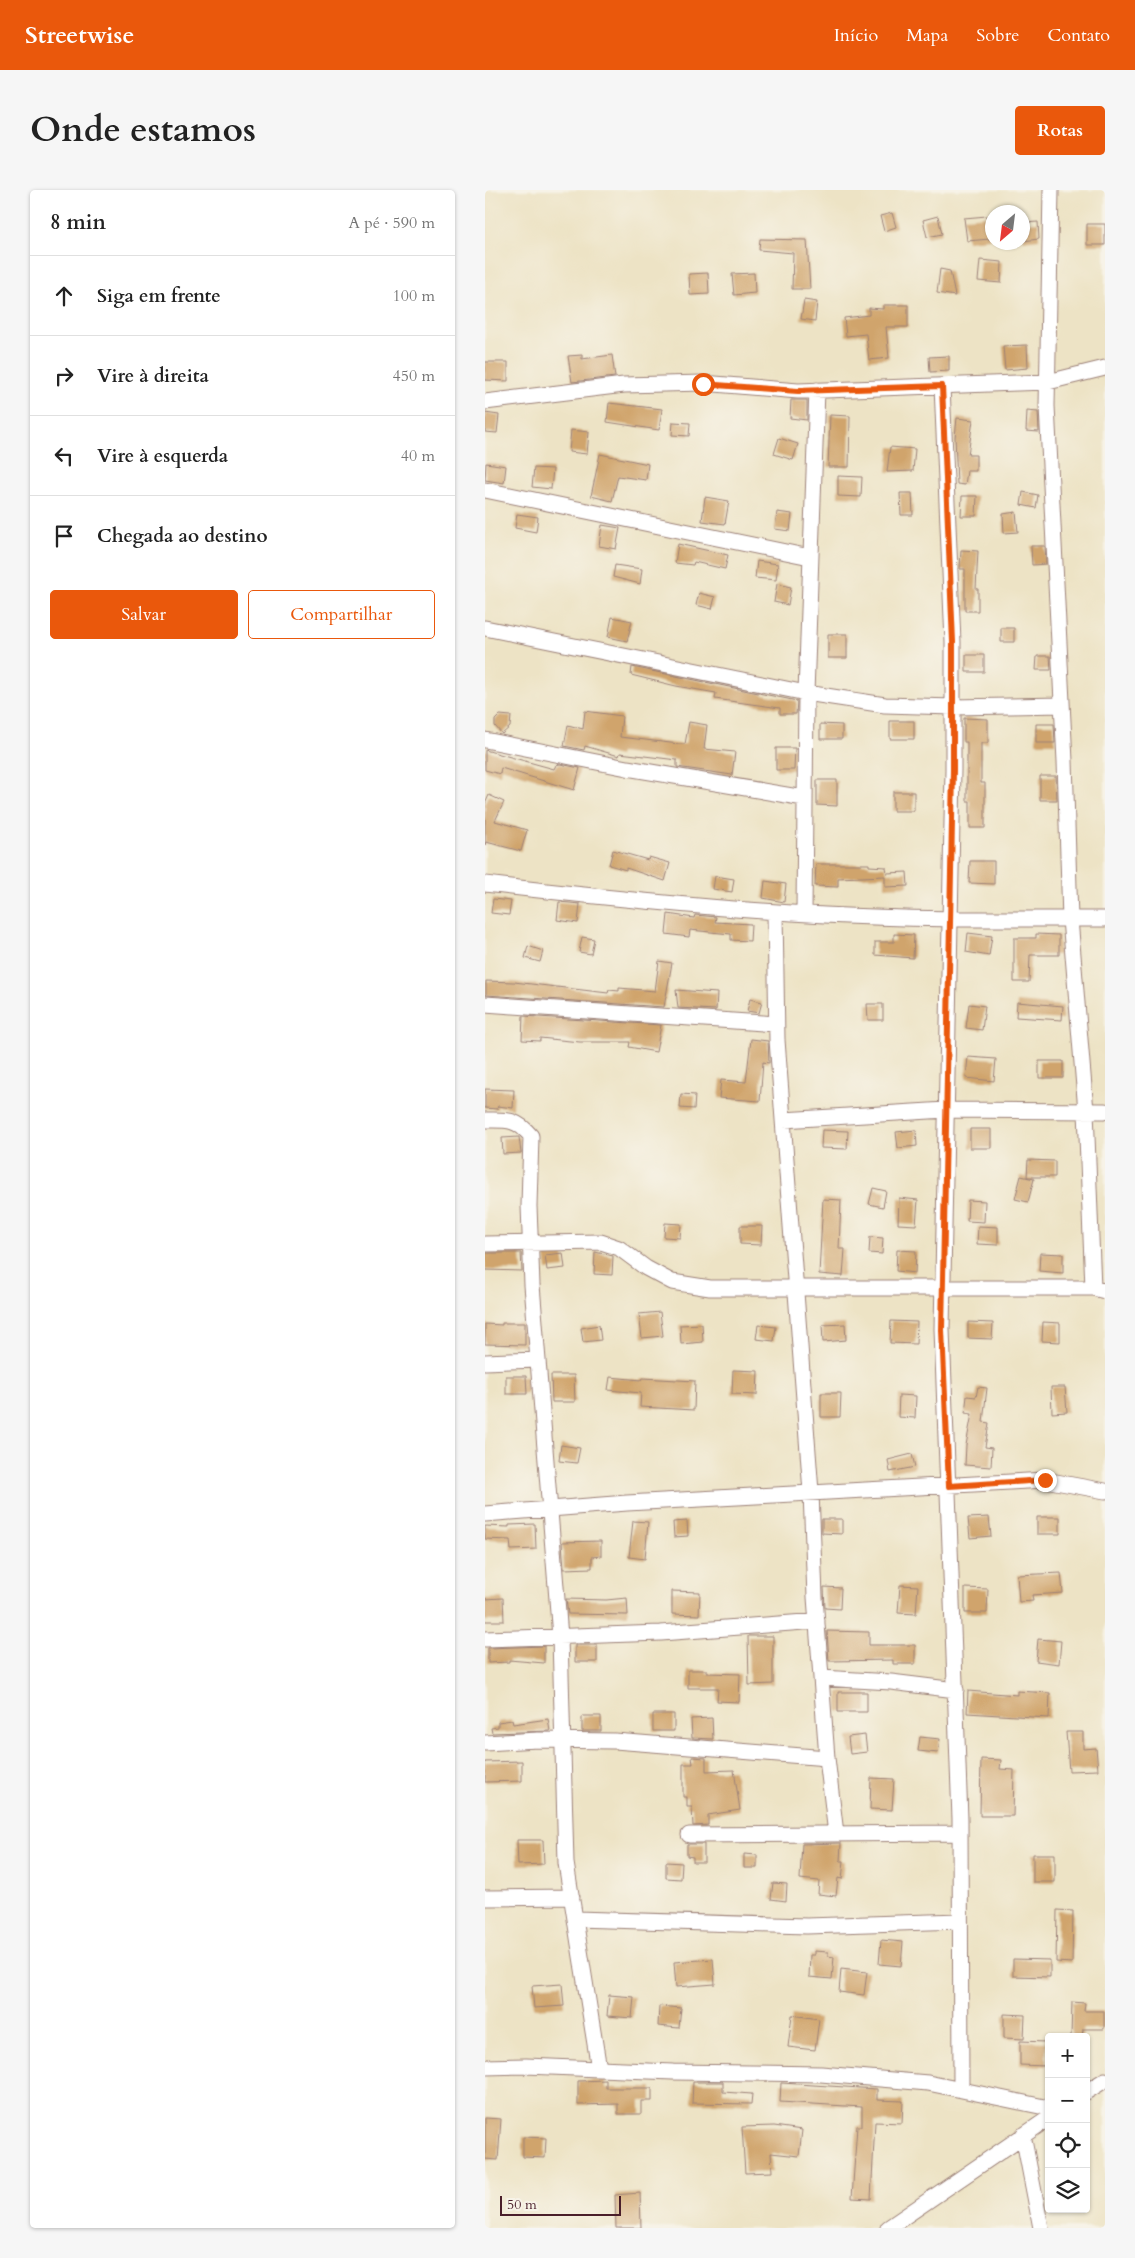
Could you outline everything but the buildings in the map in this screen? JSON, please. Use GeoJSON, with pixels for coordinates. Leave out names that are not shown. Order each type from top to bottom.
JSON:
{"type":"FeatureCollection","features":[{"type":"Feature","properties":{"kind":"street"},"geometry":{"type":"LineString","coordinates":[[485,1244],[601,1242],[619,1248],[646,1268],[672,1282],[710,1288],[943,1287],[1099,1289],[1070,919],[1062,705],[1047,406],[1051,190]]}},
{"type":"Feature","properties":{"kind":"street"},"geometry":{"type":"LineString","coordinates":[[485,402],[625,385],[703,384],[798,391],[1048,382],[1105,368]]}},
{"type":"Feature","properties":{"kind":"street"},"geometry":{"type":"LineString","coordinates":[[942,386],[953,642],[942,1330],[960,1833],[961,2089]]}},
{"type":"Feature","properties":{"kind":"street"},"geometry":{"type":"LineString","coordinates":[[804,914],[806,693],[817,390]]}},
{"type":"Feature","properties":{"kind":"street"},"geometry":{"type":"LineString","coordinates":[[485,490],[810,557]]}},
{"type":"Feature","properties":{"kind":"street"},"geometry":{"type":"LineString","coordinates":[[485,628],[806,693],[885,705],[953,707],[1062,705]]}},
{"type":"Feature","properties":{"kind":"street"},"geometry":{"type":"LineString","coordinates":[[485,740],[627,768],[804,798]]}},
{"type":"Feature","properties":{"kind":"street"},"geometry":{"type":"LineString","coordinates":[[485,884],[804,914],[950,918],[1105,919]]}},
{"type":"Feature","properties":{"kind":"street"},"geometry":{"type":"LineString","coordinates":[[775,912],[777,1024],[783,1120],[811,1492],[821,1678],[827,1758],[836,1834]]}},
{"type":"Feature","properties":{"kind":"street"},"geometry":{"type":"LineString","coordinates":[[485,1004],[777,1024]]}},
{"type":"Feature","properties":{"kind":"street"},"geometry":{"type":"LineString","coordinates":[[783,1120],[946,1110],[1105,1111]]}},
{"type":"Feature","properties":{"kind":"street"},"geometry":{"type":"LineString","coordinates":[[485,1120],[511,1120],[522,1126],[531,1136],[531,1242],[559,1636],[564,1740],[566,1863],[599,2069]]}},
{"type":"Feature","properties":{"kind":"street"},"geometry":{"type":"LineString","coordinates":[[485,1362],[538,1360]]}},
{"type":"Feature","properties":{"kind":"street"},"geometry":{"type":"LineString","coordinates":[[485,1514],[811,1492],[1045,1480],[1105,1491]]}},
{"type":"Feature","properties":{"kind":"street"},"geometry":{"type":"LineString","coordinates":[[485,1639],[661,1633],[817,1621]]}},
{"type":"Feature","properties":{"kind":"street"},"geometry":{"type":"LineString","coordinates":[[821,1678],[891,1682],[956,1690]]}},
{"type":"Feature","properties":{"kind":"street"},"geometry":{"type":"LineString","coordinates":[[485,1743],[564,1740],[615,1741],[827,1758]]}},
{"type":"Feature","properties":{"kind":"street"},"geometry":{"type":"LineString","coordinates":[[689,1835],[960,1833]]}},
{"type":"Feature","properties":{"kind":"street"},"geometry":{"type":"LineString","coordinates":[[485,1898],[572,1897]]}},
{"type":"Feature","properties":{"kind":"street"},"geometry":{"type":"LineString","coordinates":[[576,1919],[807,1926],[960,1921]]}},
{"type":"Feature","properties":{"kind":"street"},"geometry":{"type":"LineString","coordinates":[[485,2067],[526,2066],[673,2072],[821,2074],[928,2083],[1045,2107]]}},
{"type":"Feature","properties":{"kind":"street"},"geometry":{"type":"LineString","coordinates":[[1090,2089],[1105,2080]]}},
{"type":"Feature","properties":{"kind":"street"},"geometry":{"type":"LineString","coordinates":[[888,2228],[1045,2121]]}},
{"type":"Feature","properties":{"kind":"street"},"geometry":{"type":"LineString","coordinates":[[1023,2135],[1041,2228]]}},
{"type":"Feature","properties":{"kind":"route"},"geometry":{"type":"LineString","coordinates":[[703,384],[798,391],[942,386],[953,642],[953,770],[942,1330],[949,1486],[1045,1480]]}}]}
